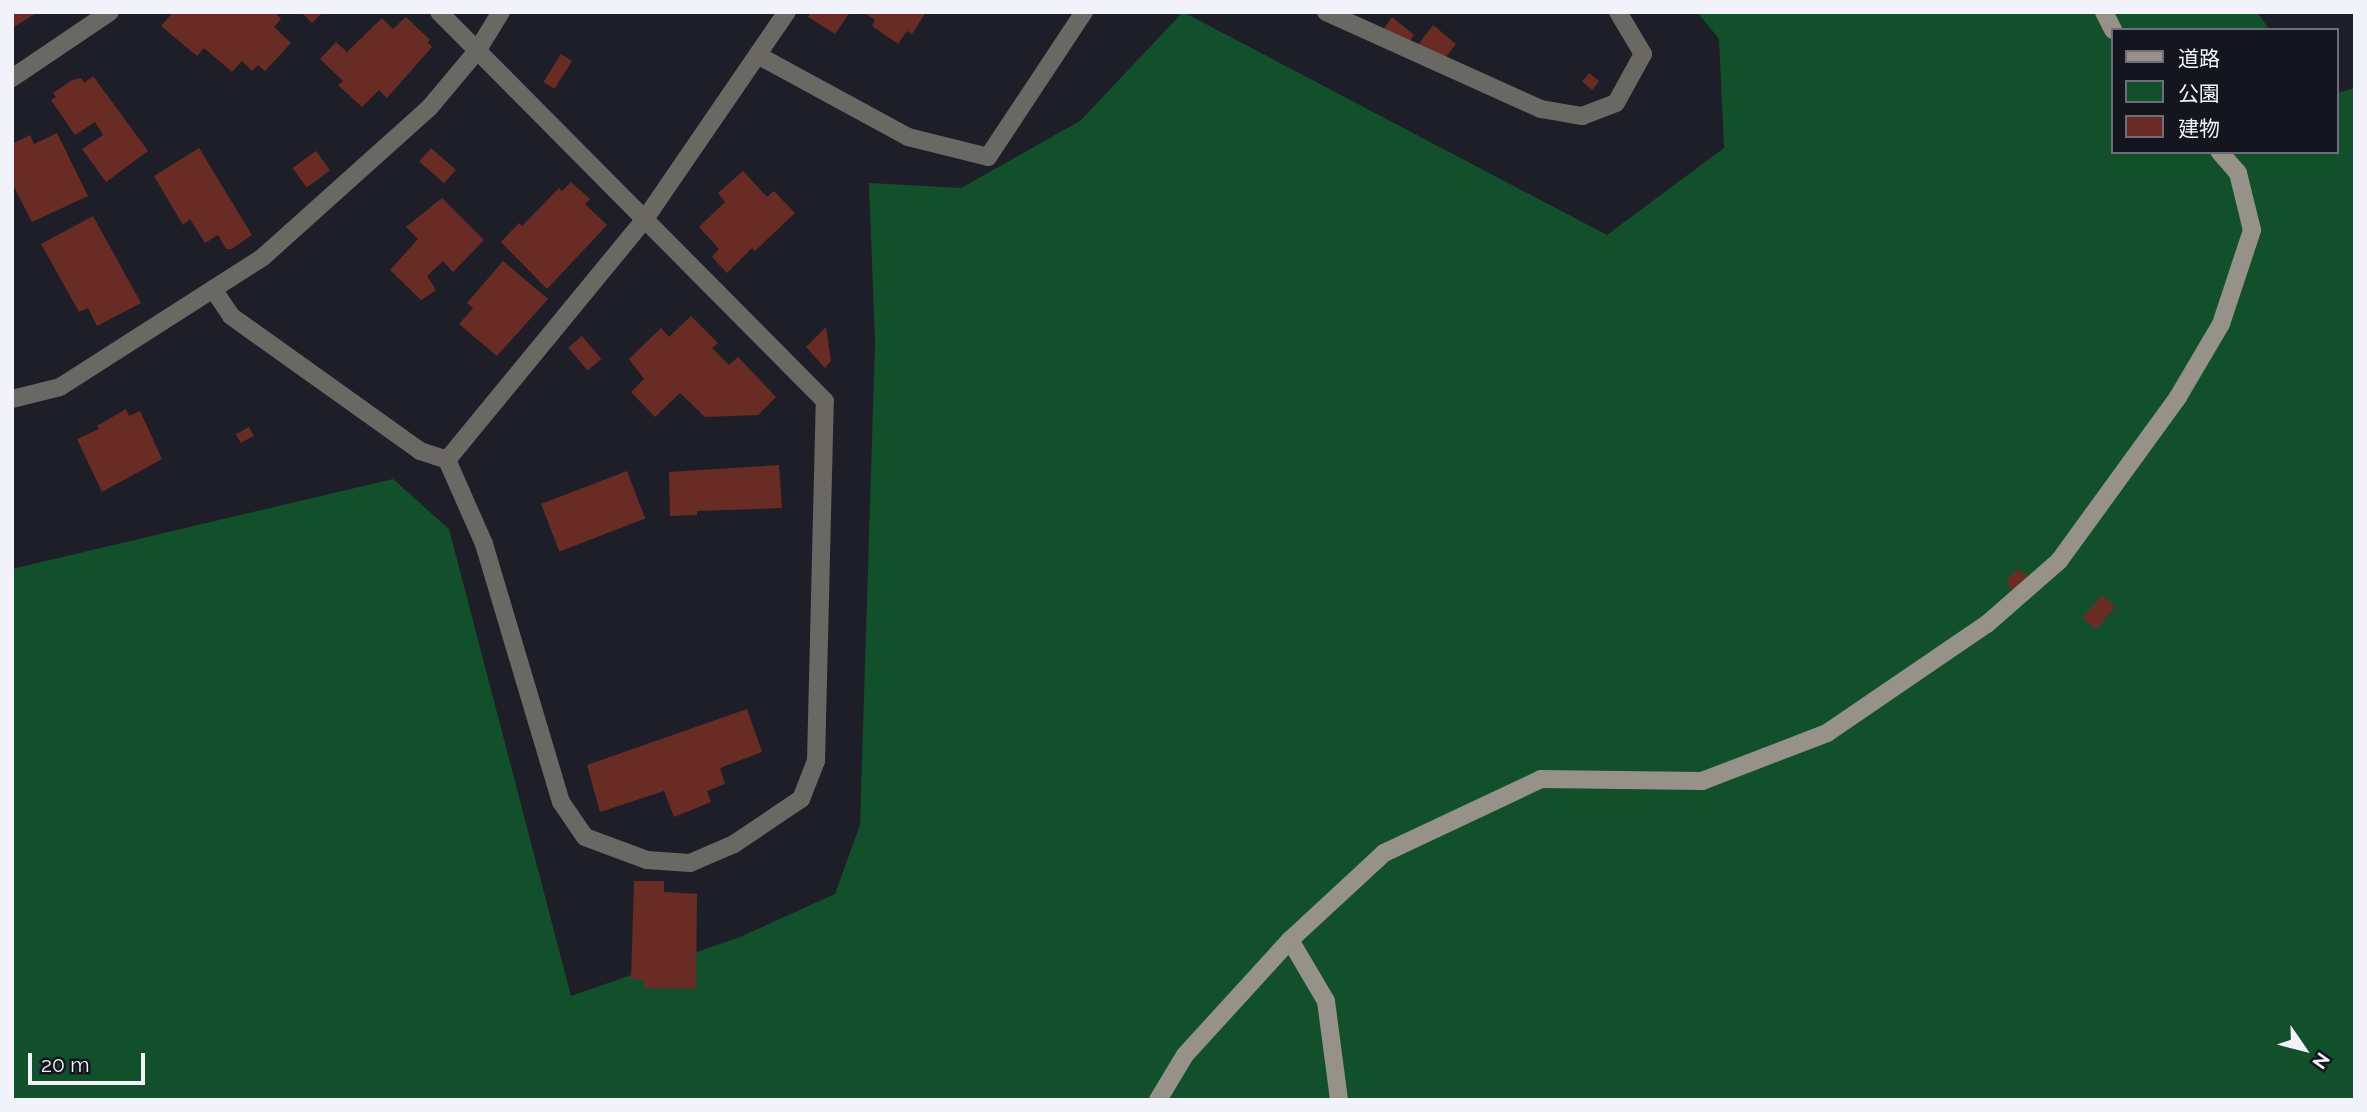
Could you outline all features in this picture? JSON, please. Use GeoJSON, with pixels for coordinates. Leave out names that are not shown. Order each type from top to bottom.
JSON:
{"type":"FeatureCollection","features":[{"type":"Feature","properties":{"kind":"street"},"geometry":{"type":"LineString","coordinates":[[12,78],[110,12]]}},
{"type":"Feature","properties":{"kind":"street"},"geometry":{"type":"LineString","coordinates":[[213,289],[231,316],[420,452],[447,460],[484,544],[561,802],[584,837],[647,860],[690,863],[734,844],[801,799],[816,761],[825,401],[439,12]]}},
{"type":"Feature","properties":{"kind":"street"},"geometry":{"type":"LineString","coordinates":[[12,399],[60,387],[263,257],[430,107],[477,51],[501,12]]}},
{"type":"Feature","properties":{"kind":"street"},"geometry":{"type":"LineString","coordinates":[[447,460],[645,219],[787,12]]}},
{"type":"Feature","properties":{"kind":"street"},"geometry":{"type":"LineString","coordinates":[[759,56],[908,137],[988,157],[1084,12]]}},
{"type":"Feature","properties":{"kind":"street"},"geometry":{"type":"LineString","coordinates":[[1326,12],[1541,110],[1583,116],[1615,103],[1643,54],[1618,12]]}},
{"type":"Feature","properties":{"kind":"street"},"geometry":{"type":"LineString","coordinates":[[2104,12],[2112,28]]}},
{"type":"Feature","properties":{"kind":"street"},"geometry":{"type":"LineString","coordinates":[[1158,1100],[1185,1055],[1290,940],[1384,853],[1541,779],[1702,781],[1827,733],[1987,624],[2059,561],[2178,397],[2221,324],[2252,230],[2238,173],[2222,154]]}},
{"type":"Feature","properties":{"kind":"street"},"geometry":{"type":"LineString","coordinates":[[1290,940],[1326,1001],[1339,1100]]}},
{"type":"Feature","properties":{"kind":"green space"},"geometry":{"type":"Polygon","coordinates":[[[1183,12],[1607,235],[1724,148],[1719,39],[1697,12],[2257,12],[2269,28],[2112,28],[2112,154],[2339,154],[2339,92],[2355,88],[2355,1100],[12,1100],[12,569],[393,479],[449,529],[571,996],[740,937],[835,894],[860,825],[875,343],[869,183],[961,188],[1080,121],[1183,12]]]}},
{"type":"Feature","properties":{"kind":"building"},"geometry":{"type":"Polygon","coordinates":[[[12,12],[38,12],[12,28],[12,12]]]}},
{"type":"Feature","properties":{"kind":"building"},"geometry":{"type":"Polygon","coordinates":[[[173,12],[274,12],[281,19],[274,27],[291,43],[265,71],[258,65],[252,71],[242,61],[232,72],[204,48],[197,56],[161,26],[173,12]]]}},
{"type":"Feature","properties":{"kind":"building"},"geometry":{"type":"Polygon","coordinates":[[[301,12],[323,12],[312,23],[301,12]]]}},
{"type":"Feature","properties":{"kind":"building"},"geometry":{"type":"Polygon","coordinates":[[[811,12],[850,12],[835,34],[808,17],[811,12]]]}},
{"type":"Feature","properties":{"kind":"building"},"geometry":{"type":"Polygon","coordinates":[[[863,12],[926,12],[912,34],[907,31],[898,44],[872,26],[875,20],[863,12]]]}},
{"type":"Feature","properties":{"kind":"building"},"geometry":{"type":"Polygon","coordinates":[[[406,17],[430,40],[428,43],[432,47],[387,98],[379,90],[362,107],[338,85],[343,81],[320,59],[336,42],[347,52],[382,18],[393,29],[406,17]]]}},
{"type":"Feature","properties":{"kind":"building"},"geometry":{"type":"Polygon","coordinates":[[[1392,17],[1414,35],[1409,43],[1383,30],[1392,17]]]}},
{"type":"Feature","properties":{"kind":"building"},"geometry":{"type":"Polygon","coordinates":[[[1433,25],[1456,44],[1445,58],[1417,46],[1433,25]]]}},
{"type":"Feature","properties":{"kind":"building"},"geometry":{"type":"Polygon","coordinates":[[[561,54],[572,61],[555,89],[544,82],[561,54]]]}},
{"type":"Feature","properties":{"kind":"building"},"geometry":{"type":"Polygon","coordinates":[[[1589,73],[1599,81],[1592,90],[1582,82],[1589,73]]]}},
{"type":"Feature","properties":{"kind":"building"},"geometry":{"type":"Polygon","coordinates":[[[93,76],[148,151],[106,182],[82,149],[103,135],[95,122],[75,135],[51,100],[56,97],[53,93],[72,80],[81,78],[84,83],[93,76]]]}},
{"type":"Feature","properties":{"kind":"building"},"geometry":{"type":"Polygon","coordinates":[[[57,133],[88,196],[32,222],[12,183],[12,144],[30,135],[34,144],[57,133]]]}},
{"type":"Feature","properties":{"kind":"building"},"geometry":{"type":"Polygon","coordinates":[[[199,148],[252,235],[232,249],[226,249],[218,235],[205,243],[190,219],[183,225],[154,176],[199,148]]]}},
{"type":"Feature","properties":{"kind":"building"},"geometry":{"type":"Polygon","coordinates":[[[431,148],[456,170],[444,183],[419,162],[431,148]]]}},
{"type":"Feature","properties":{"kind":"building"},"geometry":{"type":"Polygon","coordinates":[[[316,151],[330,170],[307,187],[293,168],[316,151]]]}},
{"type":"Feature","properties":{"kind":"building"},"geometry":{"type":"Polygon","coordinates":[[[743,171],[767,197],[774,191],[795,213],[755,251],[752,248],[727,273],[712,257],[719,249],[699,227],[725,202],[718,193],[743,171]]]}},
{"type":"Feature","properties":{"kind":"building"},"geometry":{"type":"Polygon","coordinates":[[[571,182],[590,199],[585,204],[607,225],[547,289],[501,242],[519,223],[522,226],[559,188],[562,191],[571,182]]]}},
{"type":"Feature","properties":{"kind":"building"},"geometry":{"type":"Polygon","coordinates":[[[442,198],[484,240],[453,272],[443,261],[427,276],[436,290],[421,300],[390,270],[418,239],[406,227],[442,198]]]}},
{"type":"Feature","properties":{"kind":"building"},"geometry":{"type":"Polygon","coordinates":[[[93,216],[141,303],[97,326],[88,308],[79,312],[41,244],[93,216]]]}},
{"type":"Feature","properties":{"kind":"building"},"geometry":{"type":"Polygon","coordinates":[[[503,261],[548,299],[497,356],[459,324],[473,308],[467,303],[503,261]]]}},
{"type":"Feature","properties":{"kind":"building"},"geometry":{"type":"Polygon","coordinates":[[[691,316],[718,343],[712,348],[729,365],[738,357],[776,397],[758,415],[705,417],[680,393],[655,417],[631,392],[644,379],[629,359],[661,328],[669,337],[691,316]]]}},
{"type":"Feature","properties":{"kind":"building"},"geometry":{"type":"Polygon","coordinates":[[[826,327],[831,361],[825,368],[806,347],[826,327]]]}},
{"type":"Feature","properties":{"kind":"building"},"geometry":{"type":"Polygon","coordinates":[[[582,336],[601,359],[587,371],[568,348],[582,336]]]}},
{"type":"Feature","properties":{"kind":"building"},"geometry":{"type":"Polygon","coordinates":[[[126,409],[129,416],[140,411],[162,459],[102,492],[77,439],[99,429],[97,426],[126,409]]]}},
{"type":"Feature","properties":{"kind":"building"},"geometry":{"type":"Polygon","coordinates":[[[249,427],[254,436],[241,443],[236,434],[249,427]]]}},
{"type":"Feature","properties":{"kind":"building"},"geometry":{"type":"Polygon","coordinates":[[[779,465],[782,508],[697,511],[697,515],[670,516],[669,472],[779,465]]]}},
{"type":"Feature","properties":{"kind":"building"},"geometry":{"type":"Polygon","coordinates":[[[627,471],[645,519],[559,552],[541,504],[627,471]]]}},
{"type":"Feature","properties":{"kind":"building"},"geometry":{"type":"Polygon","coordinates":[[[2018,569],[2029,577],[2017,593],[2007,585],[2009,577],[2018,569]]]}},
{"type":"Feature","properties":{"kind":"building"},"geometry":{"type":"Polygon","coordinates":[[[2102,595],[2116,607],[2096,629],[2082,618],[2102,595]]]}},
{"type":"Feature","properties":{"kind":"building"},"geometry":{"type":"Polygon","coordinates":[[[747,709],[762,752],[720,768],[725,784],[707,791],[711,802],[674,817],[664,791],[600,812],[587,765],[747,709]]]}},
{"type":"Feature","properties":{"kind":"building"},"geometry":{"type":"Polygon","coordinates":[[[634,881],[664,881],[664,892],[697,894],[696,989],[644,988],[644,980],[631,979],[634,881]]]}}]}
